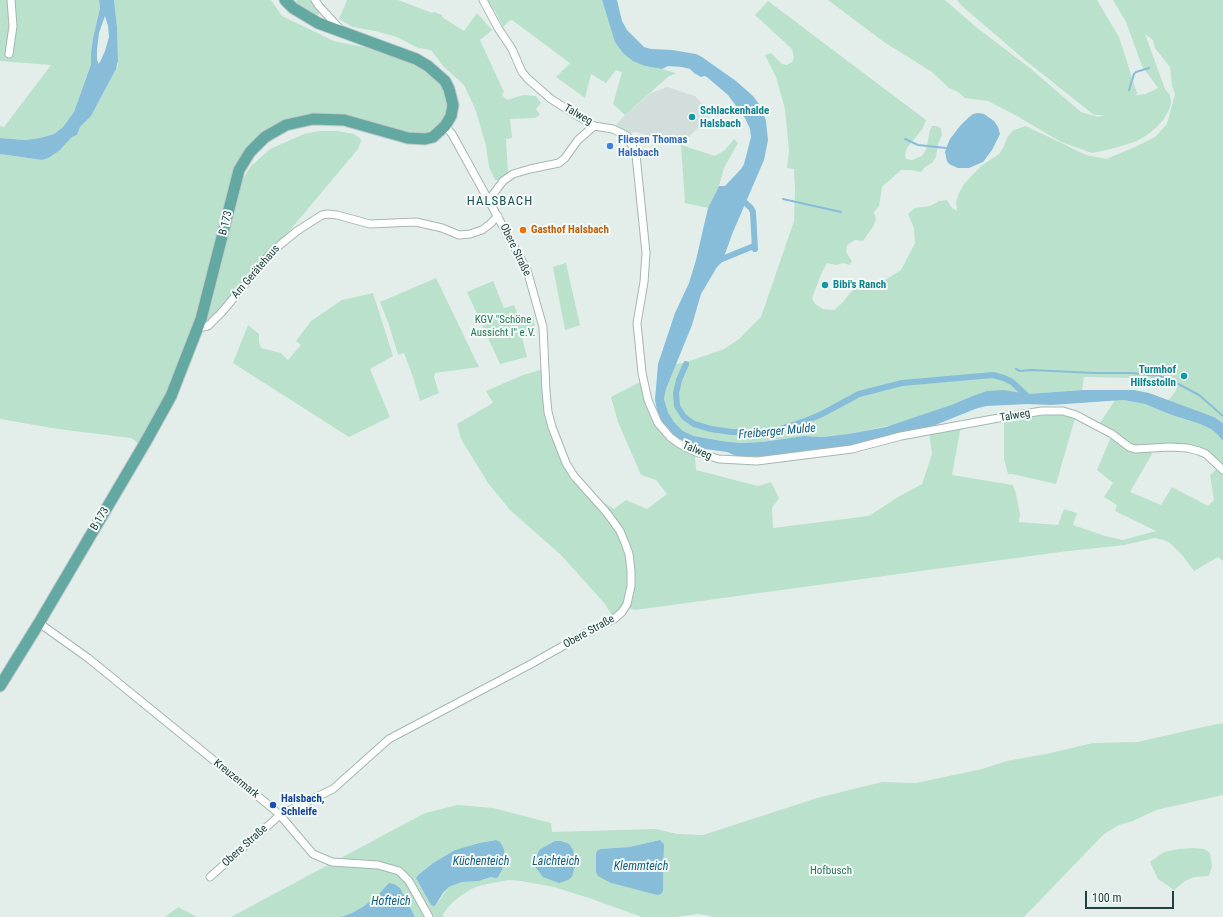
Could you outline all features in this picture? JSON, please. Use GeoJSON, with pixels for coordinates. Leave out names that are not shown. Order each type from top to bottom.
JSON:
{"type":"FeatureCollection","features":[{"type":"Feature","properties":{"kind":"main road","name":"B 173"},"geometry":{"type":"LineString","coordinates":[[0,686],[39,623],[171,396],[199,327],[239,170],[250,152],[265,137],[286,125],[313,119],[344,120],[408,138],[425,139],[433,137],[445,126],[452,116],[453,105],[449,89],[445,81],[428,66],[416,59],[318,23],[293,8],[288,1]]}},
{"type":"Feature","properties":{"kind":"street"},"geometry":{"type":"LineString","coordinates":[[9,54],[13,26],[11,0]]}},
{"type":"Feature","properties":{"kind":"street"},"geometry":{"type":"LineString","coordinates":[[315,0],[344,33]]}},
{"type":"Feature","properties":{"kind":"street","name":"Talweg"},"geometry":{"type":"LineString","coordinates":[[483,0],[498,28],[512,49],[522,72],[528,79],[551,99],[594,126],[613,128],[627,136],[630,141],[636,155],[646,253],[644,282],[637,323],[642,374],[648,400],[658,423],[678,443],[696,452],[718,459],[757,461],[852,449],[929,431],[1027,413],[1063,411],[1076,415],[1112,434],[1128,447],[1136,449],[1170,447],[1199,451],[1206,454],[1223,470]]}},
{"type":"Feature","properties":{"kind":"street","name":"Obere Straße"},"geometry":{"type":"LineString","coordinates":[[210,877],[280,815],[334,789],[389,739],[614,619],[628,604],[631,586],[631,571],[629,554],[620,531],[607,513],[574,476],[566,463],[552,427],[548,412],[546,391],[543,327],[527,270],[452,134],[445,126]]}},
{"type":"Feature","properties":{"kind":"street"},"geometry":{"type":"LineString","coordinates":[[489,200],[503,181],[513,174],[559,163],[566,158],[578,140],[594,126]]}},
{"type":"Feature","properties":{"kind":"street","name":"Am Gerätehaus"},"geometry":{"type":"LineString","coordinates":[[199,327],[208,326],[222,312],[271,253],[297,231],[322,216],[328,214],[337,215],[370,224],[416,222],[442,228],[459,235],[470,234],[482,230],[498,216]]}},
{"type":"Feature","properties":{"kind":"street","name":"Kreuzermark"},"geometry":{"type":"LineString","coordinates":[[39,623],[88,658],[280,815],[313,854],[332,862],[378,865],[399,872],[409,881],[429,917]]}},
{"type":"Feature","properties":{"kind":"shaded area"},"geometry":{"type":"Polygon","coordinates":[[[667,87],[695,96],[712,114],[681,145],[636,132],[623,134],[613,129],[625,115],[651,93],[667,87]]]}},
{"type":"Feature","properties":{"kind":"green space"},"geometry":{"type":"Polygon","coordinates":[[[0,0],[99,0],[100,8],[93,38],[91,63],[74,112],[63,127],[54,134],[25,140],[0,138],[0,126],[4,127],[51,65],[0,61],[0,0]]]}},
{"type":"Feature","properties":{"kind":"green space"},"geometry":{"type":"Polygon","coordinates":[[[114,0],[271,0],[282,16],[334,41],[378,50],[420,67],[437,79],[445,93],[447,101],[447,109],[443,120],[434,129],[422,134],[312,115],[250,146],[194,327],[163,402],[139,444],[131,438],[58,429],[0,419],[0,154],[42,160],[59,151],[72,137],[77,135],[80,127],[91,116],[118,65],[117,27],[114,0]]]}},
{"type":"Feature","properties":{"kind":"green space"},"geometry":{"type":"Polygon","coordinates":[[[297,0],[311,0],[319,12],[318,16],[316,17],[295,4],[297,0]]]}},
{"type":"Feature","properties":{"kind":"green space"},"geometry":{"type":"Polygon","coordinates":[[[347,0],[398,0],[432,13],[434,12],[442,15],[442,17],[464,31],[477,13],[492,30],[480,40],[504,92],[502,95],[507,100],[523,95],[536,96],[541,103],[536,109],[540,115],[535,118],[510,119],[512,138],[506,139],[508,173],[499,180],[495,180],[489,167],[486,146],[476,111],[464,85],[444,67],[431,50],[418,48],[397,37],[353,27],[339,19],[347,0]]]}},
{"type":"Feature","properties":{"kind":"green space"},"geometry":{"type":"Polygon","coordinates":[[[487,0],[602,0],[608,19],[645,66],[676,73],[668,77],[625,115],[613,104],[622,72],[616,70],[606,83],[591,74],[585,98],[556,77],[570,63],[512,20],[503,27],[495,11],[487,0]]]}},
{"type":"Feature","properties":{"kind":"green space"},"geometry":{"type":"Polygon","coordinates":[[[828,0],[945,0],[976,27],[1030,68],[1081,112],[1098,117],[1104,115],[1094,115],[1026,61],[957,0],[1097,0],[1119,37],[1137,93],[1136,95],[1146,94],[1158,88],[1142,66],[1126,22],[1113,0],[1223,0],[1223,423],[1214,417],[1168,401],[1177,389],[1167,384],[1134,378],[1084,377],[1082,390],[970,397],[898,424],[848,434],[823,437],[804,436],[762,442],[740,443],[694,436],[683,431],[674,422],[668,412],[664,399],[666,389],[676,364],[684,363],[724,349],[739,339],[761,317],[794,221],[794,169],[787,168],[789,151],[785,109],[776,77],[765,55],[771,53],[782,64],[787,65],[792,62],[794,57],[792,49],[755,15],[768,1],[926,120],[923,128],[907,148],[905,154],[906,159],[912,160],[922,156],[926,150],[932,126],[941,128],[942,135],[938,144],[936,157],[932,163],[925,167],[921,172],[901,170],[882,187],[879,206],[874,212],[876,219],[874,225],[863,241],[855,240],[847,245],[846,252],[852,261],[849,265],[844,263],[836,265],[827,263],[812,298],[815,304],[823,309],[834,310],[859,283],[870,284],[882,282],[901,270],[915,243],[914,228],[908,214],[915,208],[930,206],[939,201],[947,200],[952,208],[957,211],[956,202],[964,184],[981,166],[999,154],[1008,136],[1014,130],[1026,126],[1086,155],[1106,159],[1155,137],[1167,124],[1175,94],[1172,86],[1170,67],[1155,48],[1153,40],[1145,34],[1165,89],[1170,95],[1170,108],[1164,119],[1157,127],[1137,141],[1092,153],[1061,142],[988,101],[965,98],[958,92],[949,88],[932,72],[884,42],[828,0]]]}},
{"type":"Feature","properties":{"kind":"green space"},"geometry":{"type":"Polygon","coordinates":[[[320,131],[337,131],[354,134],[360,138],[361,141],[358,149],[281,241],[215,316],[211,317],[206,322],[241,182],[251,166],[270,149],[304,134],[320,131]]]}},
{"type":"Feature","properties":{"kind":"green space"},"geometry":{"type":"Polygon","coordinates":[[[734,139],[738,143],[724,168],[719,186],[708,208],[685,203],[681,145],[715,156],[725,150],[734,139]]]}},
{"type":"Feature","properties":{"kind":"green space"},"geometry":{"type":"Polygon","coordinates":[[[566,263],[580,325],[565,330],[553,267],[566,263]]]}},
{"type":"Feature","properties":{"kind":"green space"},"geometry":{"type":"Polygon","coordinates":[[[436,278],[479,367],[435,373],[434,377],[439,393],[420,401],[404,353],[398,355],[380,302],[436,278]]]}},
{"type":"Feature","properties":{"kind":"green space","name":"KGV \"Schöne Aussicht I\" e.V."},"geometry":{"type":"Polygon","coordinates":[[[493,281],[504,308],[514,305],[520,319],[533,316],[535,328],[521,333],[527,357],[500,364],[467,292],[493,281]]]}},
{"type":"Feature","properties":{"kind":"green space"},"geometry":{"type":"Polygon","coordinates":[[[373,293],[393,356],[370,369],[390,417],[349,437],[233,363],[248,325],[259,334],[261,348],[281,353],[288,360],[301,345],[296,341],[311,321],[342,300],[373,293]]]}},
{"type":"Feature","properties":{"kind":"green space"},"geometry":{"type":"Polygon","coordinates":[[[543,369],[551,424],[571,470],[592,496],[614,509],[626,500],[647,509],[667,494],[656,480],[641,475],[618,422],[611,397],[642,381],[665,431],[696,452],[696,470],[758,486],[771,482],[779,498],[772,508],[773,528],[869,516],[898,497],[922,484],[932,454],[929,431],[961,426],[952,475],[1013,485],[1020,514],[1019,522],[1058,525],[1064,509],[1077,513],[1073,525],[1105,536],[1123,540],[1156,531],[1115,511],[1117,505],[1104,497],[1113,483],[1097,470],[1111,437],[1132,450],[1150,452],[1152,454],[1130,492],[1161,505],[1172,487],[1208,506],[1214,500],[1210,475],[1218,468],[1223,473],[1223,561],[1218,557],[1194,571],[1183,556],[1170,543],[1155,538],[1124,545],[1060,552],[635,610],[626,607],[614,619],[605,604],[561,555],[510,510],[488,483],[461,439],[457,424],[493,403],[486,391],[523,375],[543,369]]]}},
{"type":"Feature","properties":{"kind":"green space"},"geometry":{"type":"Polygon","coordinates":[[[1115,400],[1145,404],[1211,429],[1223,441],[1223,467],[1207,453],[1130,445],[1100,423],[1115,400]]]}},
{"type":"Feature","properties":{"kind":"green space"},"geometry":{"type":"Polygon","coordinates":[[[1042,411],[1076,415],[1056,484],[1008,474],[1004,459],[1004,417],[1042,411]]]}},
{"type":"Feature","properties":{"kind":"green space","name":"Hofbusch"},"geometry":{"type":"Polygon","coordinates":[[[1223,723],[1223,795],[1156,810],[1133,821],[1119,825],[1104,834],[1024,917],[712,917],[697,914],[675,917],[642,917],[554,887],[509,880],[482,885],[471,889],[450,905],[443,914],[443,917],[415,917],[383,890],[364,906],[341,917],[231,917],[425,813],[458,805],[493,808],[551,823],[552,832],[656,829],[677,834],[703,835],[817,798],[882,782],[916,783],[982,769],[1007,761],[1093,743],[1138,742],[1223,723]],[[496,840],[455,850],[433,863],[418,875],[416,878],[431,905],[435,906],[449,887],[462,882],[483,880],[500,874],[503,866],[496,840]],[[660,840],[629,847],[600,849],[596,854],[596,872],[611,883],[658,895],[663,891],[664,845],[660,840]]]}},
{"type":"Feature","properties":{"kind":"green space"},"geometry":{"type":"Polygon","coordinates":[[[1194,848],[1204,849],[1210,853],[1212,866],[1209,876],[1194,877],[1185,881],[1174,890],[1158,879],[1150,862],[1164,852],[1194,848]]]}},
{"type":"Feature","properties":{"kind":"green space"},"geometry":{"type":"Polygon","coordinates":[[[178,907],[197,917],[165,917],[178,907]]]}},
{"type":"Feature","properties":{"kind":"water"},"geometry":{"type":"Polygon","coordinates":[[[99,0],[114,0],[117,27],[118,61],[116,69],[91,116],[80,127],[77,135],[72,137],[59,151],[48,158],[42,160],[0,154],[0,138],[25,140],[54,134],[63,127],[74,112],[91,64],[93,38],[100,8],[99,0]],[[105,16],[99,33],[97,49],[97,60],[99,64],[109,37],[105,16]]]}},
{"type":"Feature","properties":{"kind":"water"},"geometry":{"type":"Polygon","coordinates":[[[602,0],[617,0],[622,21],[627,30],[644,47],[696,54],[736,81],[753,96],[759,104],[766,121],[768,140],[764,160],[733,232],[722,262],[717,267],[701,294],[692,325],[666,389],[664,399],[668,412],[674,422],[683,431],[694,436],[740,443],[762,442],[804,436],[823,437],[886,427],[987,391],[1003,390],[1028,394],[1082,390],[1134,390],[1149,393],[1214,417],[1223,423],[1223,441],[1211,429],[1200,424],[1145,404],[1123,400],[1051,405],[1028,404],[986,406],[923,430],[858,446],[773,457],[736,456],[727,452],[695,446],[677,438],[662,422],[657,410],[655,400],[658,364],[675,313],[689,283],[708,208],[719,186],[725,186],[744,164],[751,137],[750,129],[745,118],[728,95],[705,76],[701,77],[690,69],[682,67],[668,66],[662,69],[645,66],[633,61],[623,53],[615,42],[602,0]]]}},
{"type":"Feature","properties":{"kind":"water"},"geometry":{"type":"Polygon","coordinates":[[[973,114],[984,114],[994,121],[998,127],[1000,134],[992,150],[983,162],[969,168],[958,168],[949,164],[945,152],[950,139],[968,118],[973,114]]]}},
{"type":"Feature","properties":{"kind":"water","name":"Küchenteich"},"geometry":{"type":"Polygon","coordinates":[[[496,840],[502,845],[505,858],[502,870],[498,877],[491,877],[479,881],[462,882],[449,887],[443,893],[435,906],[431,905],[416,878],[418,875],[433,863],[455,850],[496,840]]]}},
{"type":"Feature","properties":{"kind":"water","name":"Klemmteich"},"geometry":{"type":"Polygon","coordinates":[[[660,840],[664,844],[663,891],[661,894],[657,895],[611,883],[598,876],[596,872],[596,854],[600,849],[629,847],[660,840]]]}},
{"type":"Feature","properties":{"kind":"water","name":"Laichteich"},"geometry":{"type":"Polygon","coordinates":[[[555,841],[561,841],[569,844],[573,850],[575,865],[572,877],[559,883],[543,877],[536,868],[535,861],[539,850],[555,841]]]}},
{"type":"Feature","properties":{"kind":"water","name":"Hofteich"},"geometry":{"type":"Polygon","coordinates":[[[389,883],[400,888],[415,917],[341,917],[364,906],[378,895],[389,883]]]}},
{"type":"Feature","properties":{"kind":"waterway"},"geometry":{"type":"LineString","coordinates":[[1129,90],[1134,74],[1149,68]]}},
{"type":"Feature","properties":{"kind":"waterway"},"geometry":{"type":"LineString","coordinates":[[905,139],[918,145],[946,148]]}},
{"type":"Feature","properties":{"kind":"waterway"},"geometry":{"type":"LineString","coordinates":[[740,198],[751,208],[753,212],[755,249]]}},
{"type":"Feature","properties":{"kind":"waterway"},"geometry":{"type":"LineString","coordinates":[[783,199],[841,212]]}},
{"type":"Feature","properties":{"kind":"waterway"},"geometry":{"type":"LineString","coordinates":[[717,261],[754,246]]}},
{"type":"Feature","properties":{"kind":"waterway","name":"Freiberger Mulde"},"geometry":{"type":"LineString","coordinates":[[686,364],[679,380],[676,393],[677,406],[684,417],[694,424],[711,429],[731,432],[756,432],[780,429],[822,414],[859,394],[902,383],[993,375],[1012,382],[1029,398]]}},
{"type":"Feature","properties":{"kind":"waterway"},"geometry":{"type":"LineString","coordinates":[[1016,369],[1020,371],[1132,373],[1159,376],[1169,379],[1199,395],[1223,416]]}},
{"type":"Feature","properties":{"kind":"place","name":"Schlackenhalde Halsbach"},"geometry":{"type":"Point","coordinates":[692,117]}},
{"type":"Feature","properties":{"kind":"place","name":"Fliesen Thomas Halsbach"},"geometry":{"type":"Point","coordinates":[610,146]}},
{"type":"Feature","properties":{"kind":"place","name":"Gasthof Halsbach"},"geometry":{"type":"Point","coordinates":[523,230]}},
{"type":"Feature","properties":{"kind":"place","name":"Bibi's Ranch"},"geometry":{"type":"Point","coordinates":[825,285]}},
{"type":"Feature","properties":{"kind":"place","name":"Turmhof Hilfsstolln"},"geometry":{"type":"Point","coordinates":[1184,376]}},
{"type":"Feature","properties":{"kind":"place","name":"Halsbach, Schleife"},"geometry":{"type":"Point","coordinates":[273,805]}},
{"type":"Feature","properties":{"kind":"district","name":"HALSBACH"},"geometry":{"type":"Point","coordinates":[500,202]}}]}
